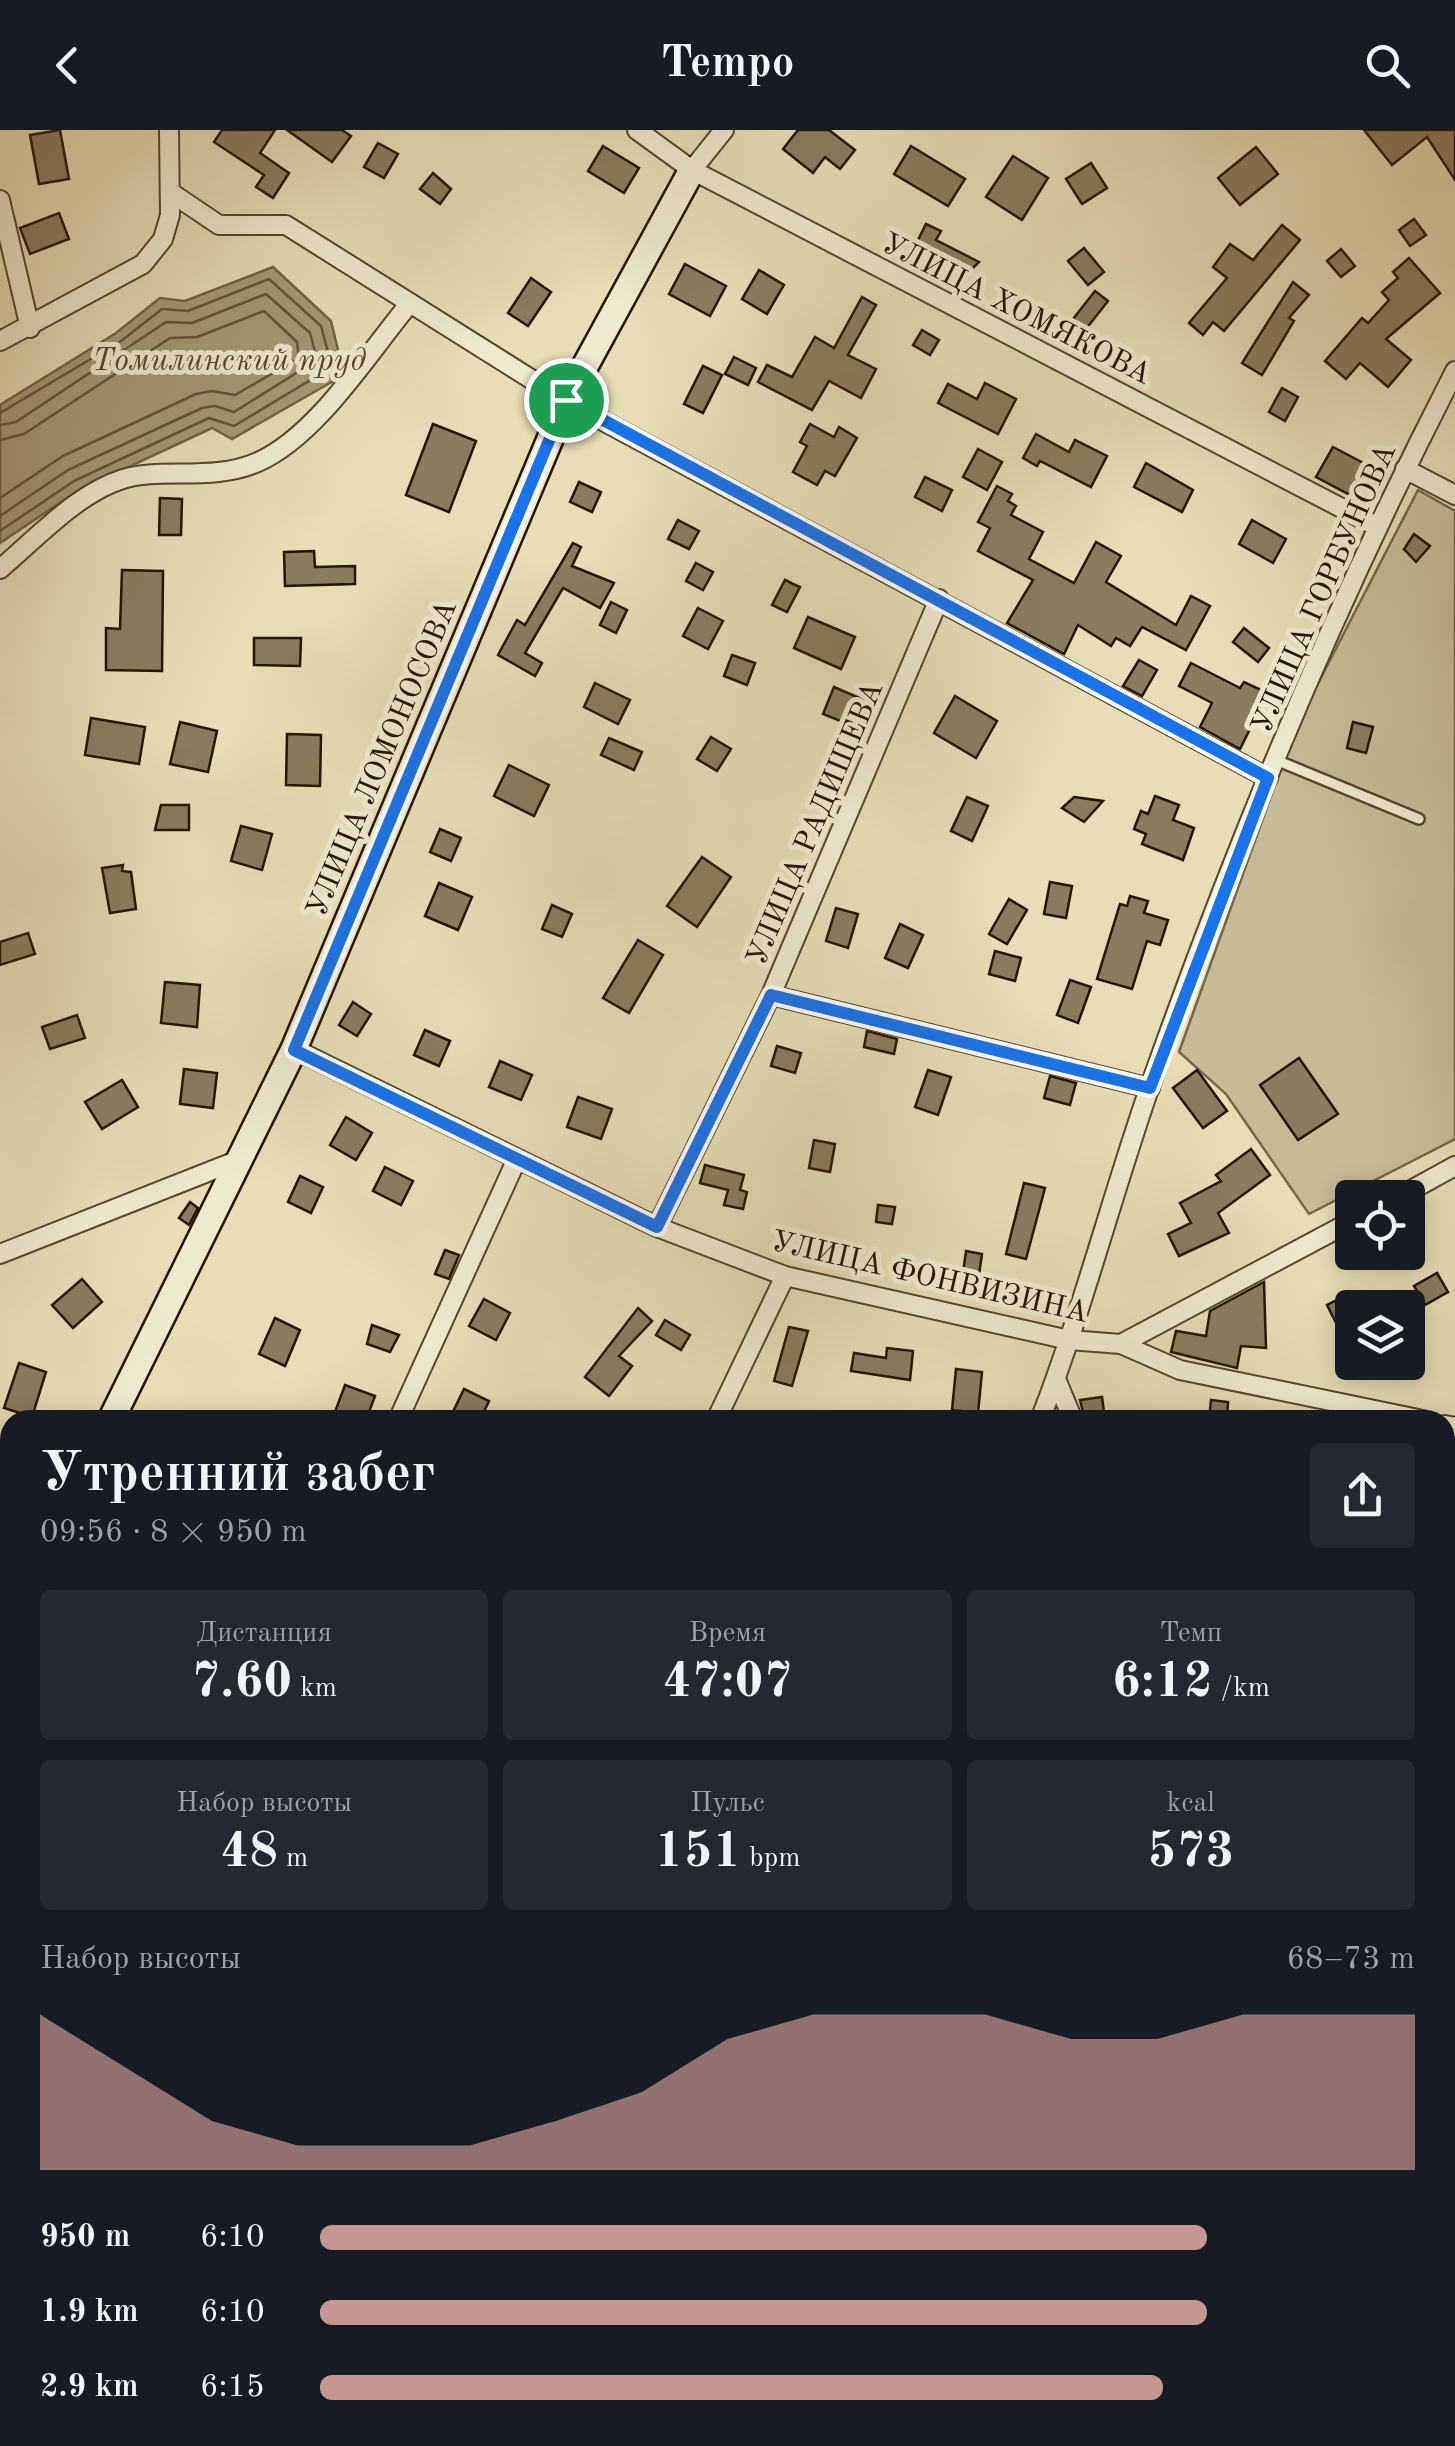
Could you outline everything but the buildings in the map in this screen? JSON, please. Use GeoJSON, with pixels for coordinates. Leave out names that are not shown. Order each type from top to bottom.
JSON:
{"type":"FeatureCollection","features":[{"type":"Feature","properties":{"kind":"street"},"geometry":{"type":"LineString","coordinates":[[0,341],[143,264],[163,239],[173,194],[170,130]]}},
{"type":"Feature","properties":{"kind":"street","name":"УЛИЦА ХОМЯКОВА"},"geometry":{"type":"LineString","coordinates":[[638,130],[692,170],[1378,526]]}},
{"type":"Feature","properties":{"kind":"street","name":"УЛИЦА ЛОМОНОСОВА"},"geometry":{"type":"LineString","coordinates":[[116,1410],[244,1158],[294,1050],[566,400],[692,170],[724,130]]}},
{"type":"Feature","properties":{"kind":"street"},"geometry":{"type":"LineString","coordinates":[[173,194],[219,225],[286,225],[566,400],[939,599],[1272,769]]}},
{"type":"Feature","properties":{"kind":"street"},"geometry":{"type":"LineString","coordinates":[[0,200],[30,328]]}},
{"type":"Feature","properties":{"kind":"street"},"geometry":{"type":"LineString","coordinates":[[0,569],[77,504],[124,478],[202,476],[257,463],[297,438],[410,303]]}},
{"type":"Feature","properties":{"kind":"street","name":"УЛИЦА ГОРБУНОВА"},"geometry":{"type":"LineString","coordinates":[[1044,1410],[1150,1088],[1272,769],[1378,526],[1455,371]]}},
{"type":"Feature","properties":{"kind":"street"},"geometry":{"type":"LineString","coordinates":[[1405,469],[1455,496]]}},
{"type":"Feature","properties":{"kind":"street","name":"УЛИЦА РАДИЩЕВА"},"geometry":{"type":"LineString","coordinates":[[657,1227],[771,995],[939,599]]}},
{"type":"Feature","properties":{"kind":"street"},"geometry":{"type":"LineString","coordinates":[[771,995],[1150,1088]]}},
{"type":"Feature","properties":{"kind":"street","name":"УЛИЦА ФОНВИЗИНА"},"geometry":{"type":"LineString","coordinates":[[294,1050],[657,1227],[785,1276],[1068,1340],[1121,1344]]}},
{"type":"Feature","properties":{"kind":"street"},"geometry":{"type":"LineString","coordinates":[[0,1254],[244,1158]]}},
{"type":"Feature","properties":{"kind":"street"},"geometry":{"type":"LineString","coordinates":[[403,1410],[516,1161]]}},
{"type":"Feature","properties":{"kind":"street"},"geometry":{"type":"LineString","coordinates":[[1425,1183],[1455,1166]]}},
{"type":"Feature","properties":{"kind":"street"},"geometry":{"type":"LineString","coordinates":[[1121,1344],[1335,1230]]}},
{"type":"Feature","properties":{"kind":"street"},"geometry":{"type":"LineString","coordinates":[[721,1410],[785,1276]]}},
{"type":"Feature","properties":{"kind":"street"},"geometry":{"type":"LineString","coordinates":[[1121,1344],[1180,1370],[1374,1410]]}},
{"type":"Feature","properties":{"kind":"street"},"geometry":{"type":"LineString","coordinates":[[1056,1379],[1069,1410]]}},
{"type":"Feature","properties":{"kind":"lane"},"geometry":{"type":"LineString","coordinates":[[1272,769],[1318,780],[1419,819]]}},
{"type":"Feature","properties":{"kind":"shaded area"},"geometry":{"type":"Polygon","coordinates":[[[1418,490],[1455,511],[1455,1139],[1375,1180],[1335,1180],[1335,1201],[1309,1214],[1226,1094],[1179,1052],[1297,724],[1418,490]]]}},
{"type":"Feature","properties":{"kind":"water","name":"Томилинский пруд"},"geometry":{"type":"Polygon","coordinates":[[[273,267],[331,321],[344,375],[232,439],[212,428],[79,490],[0,543],[0,405],[116,333],[160,298],[185,301],[273,267]]]}},
{"type":"Feature","properties":{"kind":"route"},"geometry":{"type":"LineString","coordinates":[[566,400],[1268,778],[1150,1088],[771,995],[657,1227],[294,1050],[566,400]]}}]}
